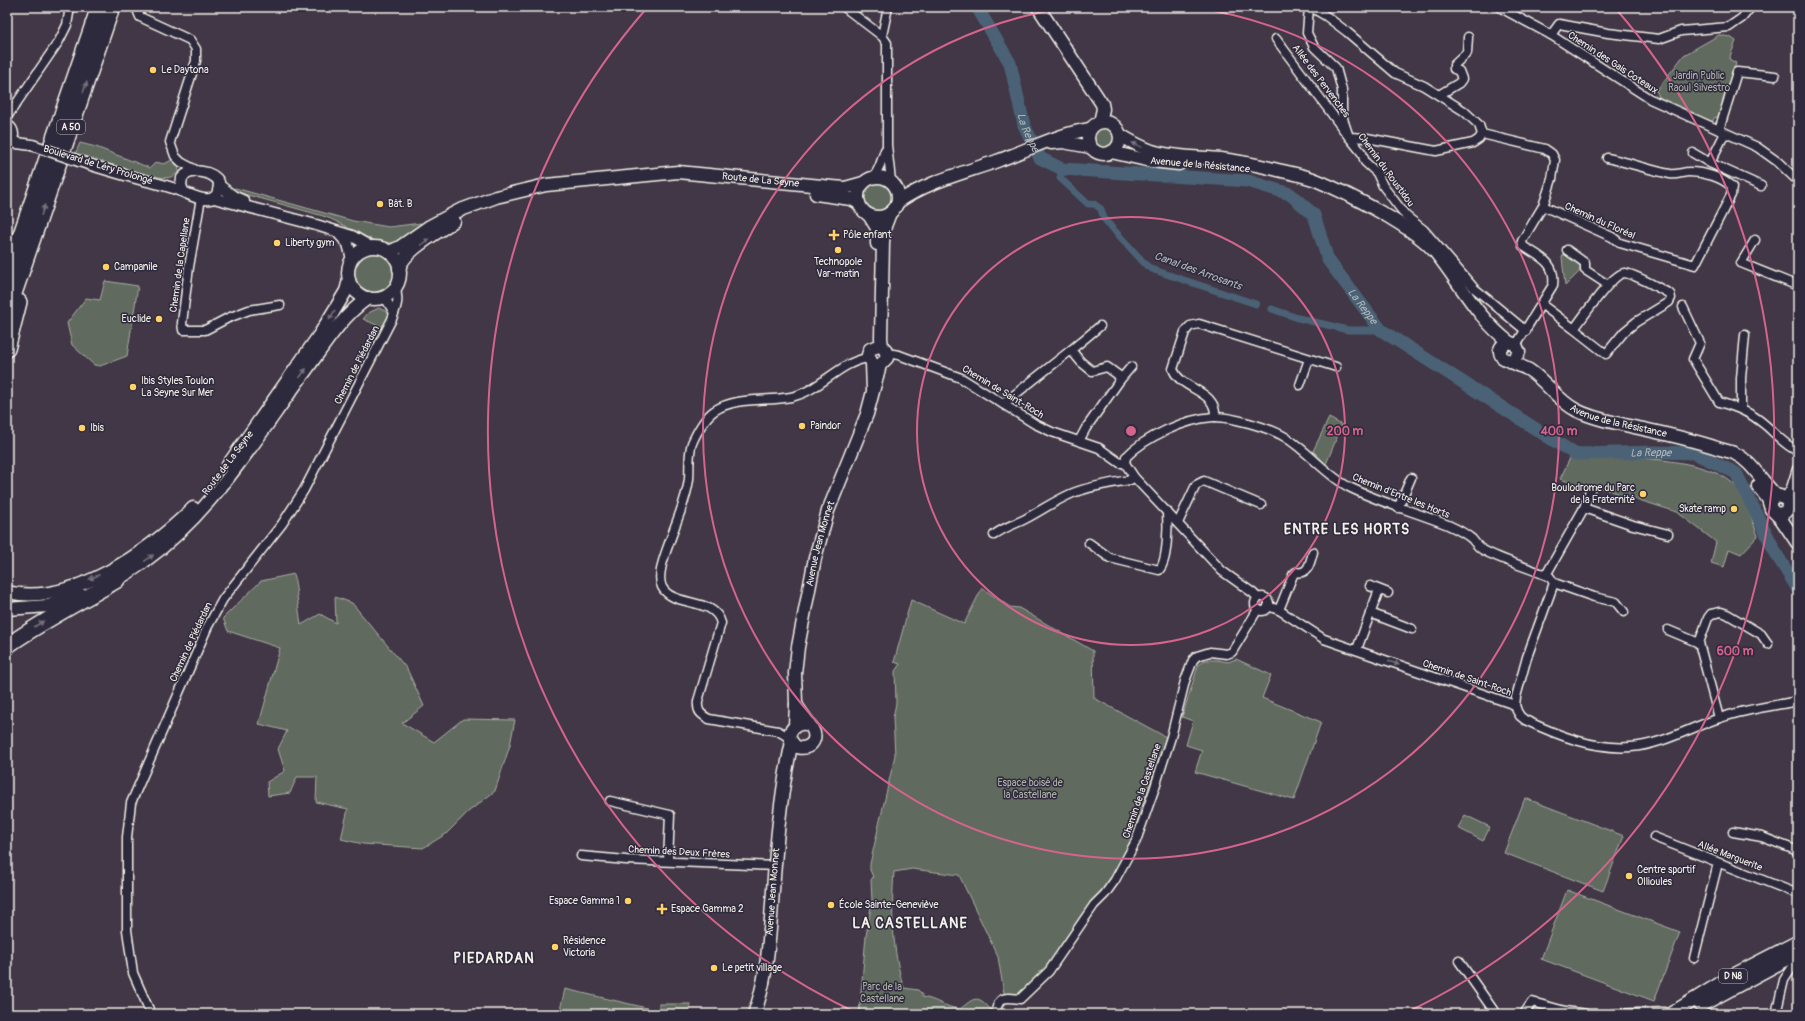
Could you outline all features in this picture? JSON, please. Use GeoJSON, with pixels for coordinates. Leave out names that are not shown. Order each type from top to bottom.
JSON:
{"type":"FeatureCollection","features":[{"type":"Feature","properties":{"kind":"highway","name":"A 50"},"geometry":{"type":"LineString","coordinates":[[7,275],[99,7]]}},
{"type":"Feature","properties":{"kind":"highway","name":"A 50"},"geometry":{"type":"LineString","coordinates":[[7,314],[112,7]]}},
{"type":"Feature","properties":{"kind":"highway"},"geometry":{"type":"LineString","coordinates":[[7,252],[50,132],[88,37]]}},
{"type":"Feature","properties":{"kind":"highway"},"geometry":{"type":"LineString","coordinates":[[7,349],[20,298],[30,246]]}},
{"type":"Feature","properties":{"kind":"highway"},"geometry":{"type":"LineString","coordinates":[[7,646],[57,613],[117,580]]}},
{"type":"Feature","properties":{"kind":"main road"},"geometry":{"type":"LineString","coordinates":[[1038,7],[1102,104],[1103,109],[1087,138],[1090,147]]}},
{"type":"Feature","properties":{"kind":"main road"},"geometry":{"type":"LineString","coordinates":[[1046,143],[1063,142],[1090,147],[1098,153],[1107,154],[1118,145],[1111,111],[1098,86],[1064,45]]}},
{"type":"Feature","properties":{"kind":"main road"},"geometry":{"type":"LineString","coordinates":[[898,202],[898,191],[886,178],[868,180],[858,196],[859,204],[862,208],[870,215],[880,217],[890,213],[898,202],[924,186],[1024,152],[1095,125],[1116,130]]}},
{"type":"Feature","properties":{"kind":"main road","name":"Avenue de la Résistance"},"geometry":{"type":"LineString","coordinates":[[1116,130],[1142,148],[1197,159],[1227,160],[1316,180],[1381,213],[1420,240],[1464,301],[1530,371],[1567,404],[1585,414],[1605,420],[1691,440],[1734,453],[1752,467],[1780,504]]}},
{"type":"Feature","properties":{"kind":"main road","name":"Avenue de la Résistance"},"geometry":{"type":"LineString","coordinates":[[1111,152],[1166,163],[1289,173]]}},
{"type":"Feature","properties":{"kind":"main road","name":"Route de La Seyne"},"geometry":{"type":"LineString","coordinates":[[658,175],[678,172],[845,188],[868,180]]}},
{"type":"Feature","properties":{"kind":"main road","name":"Route de La Seyne"},"geometry":{"type":"LineString","coordinates":[[399,269],[400,263],[407,255],[473,207],[496,196],[546,184],[631,175],[658,175],[830,195],[850,199],[859,204]]}},
{"type":"Feature","properties":{"kind":"main road"},"geometry":{"type":"LineString","coordinates":[[893,184],[924,186]]}},
{"type":"Feature","properties":{"kind":"main road","name":"Route de La Seyne"},"geometry":{"type":"LineString","coordinates":[[389,252],[400,247],[437,222],[458,211],[473,207]]}},
{"type":"Feature","properties":{"kind":"main road","name":"Avenue Jean Monnet"},"geometry":{"type":"LineString","coordinates":[[754,1014],[761,995],[767,963],[786,768],[794,736],[796,704],[795,672],[806,598],[828,511],[865,420],[873,390],[877,355],[881,338],[883,242],[885,226],[890,213]]}},
{"type":"Feature","properties":{"kind":"main road","name":"Avenue Jean Monnet"},"geometry":{"type":"LineString","coordinates":[[870,215],[877,228],[877,355]]}},
{"type":"Feature","properties":{"kind":"main road"},"geometry":{"type":"LineString","coordinates":[[371,247],[380,248],[389,252],[394,256],[399,269],[400,276],[395,288],[386,296],[381,298],[368,298],[354,290],[349,280],[349,265],[352,259],[361,251],[371,247]]}},
{"type":"Feature","properties":{"kind":"main road","name":"Route de La Seyne"},"geometry":{"type":"LineString","coordinates":[[7,592],[19,594],[42,594],[69,588],[112,569],[130,558],[174,526],[215,483],[241,447],[327,322],[346,291],[349,280]]}},
{"type":"Feature","properties":{"kind":"main road","name":"Route de La Seyne"},"geometry":{"type":"LineString","coordinates":[[7,609],[28,608],[59,603],[117,580],[161,549],[204,507],[247,453],[324,344],[357,307],[368,298]]}},
{"type":"Feature","properties":{"kind":"main road"},"geometry":{"type":"LineString","coordinates":[[1780,504],[1798,531]]}},
{"type":"Feature","properties":{"kind":"main road"},"geometry":{"type":"LineString","coordinates":[[1780,504],[1798,544]]}},
{"type":"Feature","properties":{"kind":"main road","name":"Avenue Jean Monnet"},"geometry":{"type":"LineString","coordinates":[[796,704],[809,725]]}},
{"type":"Feature","properties":{"kind":"main road"},"geometry":{"type":"LineString","coordinates":[[801,723],[809,725],[814,731],[814,739],[809,746],[794,736],[801,723]]}},
{"type":"Feature","properties":{"kind":"main road","name":"D N8"},"geometry":{"type":"LineString","coordinates":[[1671,1014],[1736,974],[1798,942]]}},
{"type":"Feature","properties":{"kind":"main road","name":"D N8"},"geometry":{"type":"LineString","coordinates":[[1683,1014],[1798,952]]}},
{"type":"Feature","properties":{"kind":"street"},"geometry":{"type":"LineString","coordinates":[[7,117],[59,42],[67,25],[70,7]]}},
{"type":"Feature","properties":{"kind":"street"},"geometry":{"type":"LineString","coordinates":[[136,7],[140,17],[190,40],[196,49],[196,61],[170,142],[175,156],[181,162],[216,178],[219,185],[219,191],[214,198]]}},
{"type":"Feature","properties":{"kind":"street"},"geometry":{"type":"LineString","coordinates":[[844,7],[884,38]]}},
{"type":"Feature","properties":{"kind":"street"},"geometry":{"type":"LineString","coordinates":[[888,7],[884,38],[888,50],[887,145],[893,184]]}},
{"type":"Feature","properties":{"kind":"street"},"geometry":{"type":"LineString","coordinates":[[1310,7],[1326,16],[1347,32],[1395,73],[1424,86],[1464,111],[1479,125],[1482,134]]}},
{"type":"Feature","properties":{"kind":"street","name":"Chemin du Roustidou"},"geometry":{"type":"LineString","coordinates":[[1310,7],[1307,33],[1314,47],[1336,68],[1342,90],[1342,114],[1349,136],[1362,153],[1365,162],[1378,173],[1383,186],[1406,216],[1424,230],[1474,288],[1526,331]]}},
{"type":"Feature","properties":{"kind":"street","name":"Chemin des Gais Coteaux"},"geometry":{"type":"LineString","coordinates":[[1499,7],[1551,35],[1650,99],[1757,147],[1778,162],[1798,181]]}},
{"type":"Feature","properties":{"kind":"street"},"geometry":{"type":"LineString","coordinates":[[1551,35],[1559,24],[1608,33],[1659,38],[1680,31],[1729,28],[1742,18],[1752,7]]}},
{"type":"Feature","properties":{"kind":"street"},"geometry":{"type":"LineString","coordinates":[[1439,95],[1460,83],[1462,79],[1459,71],[1454,69],[1454,65],[1467,53],[1468,37]]}},
{"type":"Feature","properties":{"kind":"street","name":"Allée des Pervenches"},"geometry":{"type":"LineString","coordinates":[[1276,39],[1349,136]]}},
{"type":"Feature","properties":{"kind":"street"},"geometry":{"type":"LineString","coordinates":[[1710,163],[1722,132],[1737,72],[1775,76]]}},
{"type":"Feature","properties":{"kind":"street"},"geometry":{"type":"LineString","coordinates":[[9,135],[15,107]]}},
{"type":"Feature","properties":{"kind":"street"},"geometry":{"type":"LineString","coordinates":[[1349,136],[1436,151],[1473,143],[1479,139],[1482,134]]}},
{"type":"Feature","properties":{"kind":"street"},"geometry":{"type":"LineString","coordinates":[[1482,134],[1545,149],[1552,154],[1555,160],[1552,179],[1543,206],[1522,242],[1523,246],[1546,261],[1554,276],[1553,285],[1526,331],[1511,350]]}},
{"type":"Feature","properties":{"kind":"street","name":"Boulevard de Léry Prolongé"},"geometry":{"type":"LineString","coordinates":[[9,135],[32,145],[78,161],[106,170],[165,184],[183,191]]}},
{"type":"Feature","properties":{"kind":"street"},"geometry":{"type":"LineString","coordinates":[[868,180],[880,165],[887,145]]}},
{"type":"Feature","properties":{"kind":"street"},"geometry":{"type":"LineString","coordinates":[[1693,153],[1710,163],[1761,186]]}},
{"type":"Feature","properties":{"kind":"street","name":"Chemin du Floréal"},"geometry":{"type":"LineString","coordinates":[[1543,206],[1612,237],[1620,243],[1695,265],[1731,195],[1732,187],[1720,180],[1701,174],[1687,172],[1681,174],[1670,174],[1607,158]]}},
{"type":"Feature","properties":{"kind":"street"},"geometry":{"type":"LineString","coordinates":[[181,162],[184,176],[181,185],[183,191],[208,200],[214,198],[333,230],[352,236],[371,247]]}},
{"type":"Feature","properties":{"kind":"street"},"geometry":{"type":"LineString","coordinates":[[184,176],[190,172],[198,171]]}},
{"type":"Feature","properties":{"kind":"street","name":"Boulevard de Léry Prolongé"},"geometry":{"type":"LineString","coordinates":[[165,184],[184,176]]}},
{"type":"Feature","properties":{"kind":"street"},"geometry":{"type":"LineString","coordinates":[[219,185],[233,196],[289,217]]}},
{"type":"Feature","properties":{"kind":"street","name":"Chemin de la Capellane"},"geometry":{"type":"LineString","coordinates":[[201,198],[189,267],[182,323],[183,330],[205,330],[228,318],[249,310],[280,304]]}},
{"type":"Feature","properties":{"kind":"street"},"geometry":{"type":"LineString","coordinates":[[333,230],[343,237],[348,244],[352,259]]}},
{"type":"Feature","properties":{"kind":"street"},"geometry":{"type":"LineString","coordinates":[[1755,240],[1742,263],[1798,286]]}},
{"type":"Feature","properties":{"kind":"street"},"geometry":{"type":"LineString","coordinates":[[1567,250],[1585,263],[1585,270],[1608,285]]}},
{"type":"Feature","properties":{"kind":"street"},"geometry":{"type":"LineString","coordinates":[[1541,304],[1606,354],[1624,332],[1636,322],[1669,302],[1671,298],[1670,294],[1625,273],[1618,274],[1574,329]]}},
{"type":"Feature","properties":{"kind":"street","name":"Chemin de Piédardan"},"geometry":{"type":"LineString","coordinates":[[151,1014],[133,973],[127,930],[127,837],[131,803],[208,626],[223,599],[282,524],[304,490],[398,305],[398,294],[395,288]]}},
{"type":"Feature","properties":{"kind":"street"},"geometry":{"type":"LineString","coordinates":[[381,298],[387,302],[394,313]]}},
{"type":"Feature","properties":{"kind":"street"},"geometry":{"type":"LineString","coordinates":[[1683,307],[1700,343],[1693,359],[1719,402],[1741,408],[1762,422],[1791,447],[1798,451]]}},
{"type":"Feature","properties":{"kind":"street"},"geometry":{"type":"LineString","coordinates":[[1215,417],[1211,400],[1180,379],[1175,375],[1173,370],[1185,332],[1190,326],[1199,324],[1336,368]]}},
{"type":"Feature","properties":{"kind":"street"},"geometry":{"type":"LineString","coordinates":[[1003,404],[1100,326]]}},
{"type":"Feature","properties":{"kind":"street"},"geometry":{"type":"LineString","coordinates":[[1741,408],[1741,378],[1745,335]]}},
{"type":"Feature","properties":{"kind":"street"},"geometry":{"type":"LineString","coordinates":[[1071,350],[1081,362],[1092,371],[1107,367],[1118,375],[1120,380]]}},
{"type":"Feature","properties":{"kind":"street","name":"Chemin de Saint-Roch"},"geometry":{"type":"LineString","coordinates":[[877,355],[899,354],[961,378],[1046,430],[1079,441],[1122,459],[1134,476],[1222,571],[1258,598]]}},
{"type":"Feature","properties":{"kind":"street"},"geometry":{"type":"LineString","coordinates":[[794,736],[778,731],[708,719],[700,714],[698,701],[721,623],[718,615],[711,609],[670,594],[662,587],[659,575],[689,480],[689,461],[692,445],[699,429],[713,412],[729,403],[791,397],[812,390],[855,361],[877,355]]}},
{"type":"Feature","properties":{"kind":"street"},"geometry":{"type":"LineString","coordinates":[[1300,385],[1309,359]]}},
{"type":"Feature","properties":{"kind":"street"},"geometry":{"type":"LineString","coordinates":[[1079,441],[1086,428],[1131,367]]}},
{"type":"Feature","properties":{"kind":"street","name":"Chemin d'Entre les Horts"},"geometry":{"type":"LineString","coordinates":[[1122,459],[1146,440],[1160,432],[1215,417],[1261,426],[1284,436],[1339,481],[1349,487],[1398,508],[1461,531],[1481,549],[1546,575],[1550,577],[1554,583]]}},
{"type":"Feature","properties":{"kind":"street"},"geometry":{"type":"LineString","coordinates":[[1780,504],[1792,488],[1798,469]]}},
{"type":"Feature","properties":{"kind":"street"},"geometry":{"type":"LineString","coordinates":[[994,535],[1002,529],[1024,520],[1047,505],[1073,493],[1090,487],[1130,480],[1134,476]]}},
{"type":"Feature","properties":{"kind":"street"},"geometry":{"type":"LineString","coordinates":[[1398,508],[1411,478]]}},
{"type":"Feature","properties":{"kind":"street"},"geometry":{"type":"LineString","coordinates":[[1178,523],[1196,485],[1204,481],[1261,505]]}},
{"type":"Feature","properties":{"kind":"street"},"geometry":{"type":"LineString","coordinates":[[1546,575],[1584,508],[1590,490]]}},
{"type":"Feature","properties":{"kind":"street"},"geometry":{"type":"LineString","coordinates":[[1584,508],[1633,525],[1668,534]]}},
{"type":"Feature","properties":{"kind":"street"},"geometry":{"type":"LineString","coordinates":[[1089,544],[1110,558],[1159,570],[1164,561],[1168,526],[1167,511]]}},
{"type":"Feature","properties":{"kind":"street"},"geometry":{"type":"LineString","coordinates":[[1279,610],[1293,575],[1296,572],[1304,573],[1307,570],[1313,552]]}},
{"type":"Feature","properties":{"kind":"street"},"geometry":{"type":"LineString","coordinates":[[1515,704],[1527,657],[1554,583],[1594,598],[1616,602],[1624,612]]}},
{"type":"Feature","properties":{"kind":"street"},"geometry":{"type":"LineString","coordinates":[[1370,586],[1388,593]]}},
{"type":"Feature","properties":{"kind":"street"},"geometry":{"type":"LineString","coordinates":[[1357,650],[1379,590]]}},
{"type":"Feature","properties":{"kind":"street"},"geometry":{"type":"LineString","coordinates":[[1264,597],[1267,599],[1268,606],[1262,610],[1258,609],[1255,604],[1258,598],[1264,597]]}},
{"type":"Feature","properties":{"kind":"street","name":"Chemin de Saint-Roch"},"geometry":{"type":"LineString","coordinates":[[1268,606],[1279,610],[1315,634],[1357,650],[1515,704],[1520,716],[1532,723],[1577,741],[1619,747],[1630,747],[1659,741],[1719,718],[1750,710],[1798,701]]}},
{"type":"Feature","properties":{"kind":"street","name":"Chemin de la Castellane"},"geometry":{"type":"LineString","coordinates":[[995,1014],[998,1003],[1001,999],[1020,999],[1049,971],[1094,905],[1105,894],[1115,880],[1136,841],[1154,790],[1171,737],[1185,681],[1192,660],[1197,656],[1210,652],[1228,654],[1232,652],[1258,609]]}},
{"type":"Feature","properties":{"kind":"street"},"geometry":{"type":"LineString","coordinates":[[1719,718],[1699,643],[1708,618],[1711,614],[1721,612],[1727,614],[1761,634],[1768,644]]}},
{"type":"Feature","properties":{"kind":"street"},"geometry":{"type":"LineString","coordinates":[[1370,613],[1412,629]]}},
{"type":"Feature","properties":{"kind":"street"},"geometry":{"type":"LineString","coordinates":[[1668,630],[1699,643]]}},
{"type":"Feature","properties":{"kind":"street"},"geometry":{"type":"LineString","coordinates":[[610,802],[670,815],[668,861]]}},
{"type":"Feature","properties":{"kind":"street"},"geometry":{"type":"LineString","coordinates":[[1733,832],[1762,837],[1798,851]]}},
{"type":"Feature","properties":{"kind":"street","name":"Allée Marguerite"},"geometry":{"type":"LineString","coordinates":[[1654,837],[1798,894]]}},
{"type":"Feature","properties":{"kind":"street","name":"Chemin des Deux Frères"},"geometry":{"type":"LineString","coordinates":[[581,856],[626,860],[776,866]]}},
{"type":"Feature","properties":{"kind":"street"},"geometry":{"type":"LineString","coordinates":[[1694,958],[1718,863]]}},
{"type":"Feature","properties":{"kind":"street"},"geometry":{"type":"LineString","coordinates":[[1776,1014],[1784,980],[1798,959]]}},
{"type":"Feature","properties":{"kind":"street"},"geometry":{"type":"LineString","coordinates":[[1460,961],[1496,1014]]}},
{"type":"Feature","properties":{"kind":"street"},"geometry":{"type":"LineString","coordinates":[[1524,1014],[1532,1002],[1565,1011],[1586,1014]]}},
{"type":"Feature","properties":{"kind":"street"},"geometry":{"type":"LineString","coordinates":[[1613,1014],[1660,1012],[1671,1014]]}},
{"type":"Feature","properties":{"kind":"green space","name":"Jardin Public Raoul Silvestro"},"geometry":{"type":"Polygon","coordinates":[[[1719,35],[1730,37],[1736,41],[1729,59],[1736,63],[1719,118],[1715,117],[1712,122],[1685,111],[1686,110],[1681,107],[1679,108],[1661,100],[1662,98],[1660,98],[1656,91],[1684,55],[1719,35]]]}},
{"type":"Feature","properties":{"kind":"green space"},"geometry":{"type":"Polygon","coordinates":[[[1101,122],[1107,122],[1117,129],[1120,138],[1119,144],[1113,151],[1107,154],[1101,154],[1091,147],[1088,141],[1088,135],[1095,125],[1101,122]]]}},
{"type":"Feature","properties":{"kind":"green space"},"geometry":{"type":"Polygon","coordinates":[[[80,143],[96,147],[150,168],[156,162],[164,164],[172,160],[178,166],[179,171],[172,177],[158,177],[85,158],[75,154],[80,143]]]}},
{"type":"Feature","properties":{"kind":"green space"},"geometry":{"type":"Polygon","coordinates":[[[878,177],[886,179],[892,183],[896,189],[898,197],[896,205],[892,211],[886,215],[878,217],[870,215],[864,211],[860,205],[858,197],[860,189],[864,183],[870,179],[878,177]]]}},
{"type":"Feature","properties":{"kind":"green space"},"geometry":{"type":"Polygon","coordinates":[[[235,188],[353,221],[389,227],[421,223],[398,241],[383,243],[366,237],[323,216],[240,193],[232,189],[235,188]]]}},
{"type":"Feature","properties":{"kind":"green space"},"geometry":{"type":"Polygon","coordinates":[[[374,247],[384,249],[392,255],[398,263],[400,273],[398,283],[392,291],[384,297],[374,299],[364,297],[356,291],[350,283],[348,273],[350,263],[356,255],[364,249],[374,247]]]}},
{"type":"Feature","properties":{"kind":"green space"},"geometry":{"type":"Polygon","coordinates":[[[1565,253],[1578,262],[1581,268],[1565,286],[1562,257],[1565,253]]]}},
{"type":"Feature","properties":{"kind":"green space"},"geometry":{"type":"Polygon","coordinates":[[[105,281],[138,286],[127,356],[100,366],[94,365],[72,345],[67,323],[86,298],[100,300],[105,281]]]}},
{"type":"Feature","properties":{"kind":"green space"},"geometry":{"type":"Polygon","coordinates":[[[379,308],[389,313],[385,325],[377,339],[375,337],[379,326],[363,319],[368,313],[379,308]]]}},
{"type":"Feature","properties":{"kind":"green space"},"geometry":{"type":"Polygon","coordinates":[[[1329,418],[1342,425],[1326,464],[1313,451],[1329,418]]]}},
{"type":"Feature","properties":{"kind":"green space"},"geometry":{"type":"Polygon","coordinates":[[[1571,456],[1662,460],[1708,470],[1727,479],[1740,491],[1743,495],[1758,536],[1741,554],[1729,549],[1724,567],[1711,563],[1716,542],[1677,512],[1598,487],[1594,490],[1560,479],[1571,456]]]}},
{"type":"Feature","properties":{"kind":"green space"},"geometry":{"type":"Polygon","coordinates":[[[294,574],[301,625],[320,614],[336,623],[335,597],[352,603],[407,669],[424,706],[402,723],[434,742],[463,719],[515,720],[510,745],[495,791],[468,812],[446,834],[423,848],[363,844],[341,839],[348,809],[316,802],[317,777],[297,777],[290,793],[268,796],[267,782],[285,771],[278,749],[287,731],[259,724],[280,648],[228,631],[223,618],[261,581],[294,574]]]}},
{"type":"Feature","properties":{"kind":"green space","name":"Espace boisé de la Castellane"},"geometry":{"type":"Polygon","coordinates":[[[982,588],[1010,607],[1019,608],[1093,651],[1094,698],[1166,737],[1131,839],[1110,880],[1065,945],[1020,998],[1004,993],[998,957],[959,875],[912,869],[894,872],[893,930],[897,960],[904,988],[918,990],[922,994],[922,997],[955,1008],[960,1009],[972,1000],[978,999],[986,1004],[990,1009],[988,1014],[859,1014],[866,936],[872,901],[871,880],[873,877],[870,870],[870,864],[895,755],[893,718],[896,703],[895,671],[900,664],[894,662],[911,600],[964,624],[982,588]]]}},
{"type":"Feature","properties":{"kind":"green space"},"geometry":{"type":"Polygon","coordinates":[[[1236,659],[1271,675],[1262,698],[1321,722],[1294,800],[1195,772],[1202,750],[1186,745],[1193,721],[1182,717],[1198,666],[1205,660],[1228,662],[1236,659]]]}},
{"type":"Feature","properties":{"kind":"green space"},"geometry":{"type":"Polygon","coordinates":[[[1525,798],[1624,836],[1603,891],[1504,853],[1525,798]]]}},
{"type":"Feature","properties":{"kind":"green space"},"geometry":{"type":"Polygon","coordinates":[[[1465,815],[1490,827],[1483,841],[1458,828],[1465,815]]]}},
{"type":"Feature","properties":{"kind":"green space"},"geometry":{"type":"Polygon","coordinates":[[[1567,890],[1680,932],[1654,1001],[1541,959],[1567,890]]]}},
{"type":"Feature","properties":{"kind":"green space"},"geometry":{"type":"Polygon","coordinates":[[[565,989],[647,1008],[645,1014],[559,1014],[565,989]]]}},
{"type":"Feature","properties":{"kind":"green space"},"geometry":{"type":"Polygon","coordinates":[[[659,1004],[690,1004],[690,1014],[659,1014],[659,1004]]]}},
{"type":"Feature","properties":{"kind":"waterway","name":"La Reppe"},"geometry":{"type":"LineString","coordinates":[[977,7],[1010,63],[1024,125],[1040,158],[1062,169],[1248,181],[1290,194],[1314,215],[1328,260],[1381,330],[1575,454],[1656,452],[1694,453],[1736,473],[1778,557],[1798,589]]}},
{"type":"Feature","properties":{"kind":"waterway","name":"Canal des Arrosants"},"geometry":{"type":"LineString","coordinates":[[1062,169],[1060,178],[1088,204],[1094,204],[1101,209],[1104,219],[1147,266],[1154,270],[1256,304]]}},
{"type":"Feature","properties":{"kind":"waterway","name":"Canal des Arrosants"},"geometry":{"type":"LineString","coordinates":[[1272,309],[1295,317]]}},
{"type":"Feature","properties":{"kind":"waterway","name":"Canal des Arrosants"},"geometry":{"type":"LineString","coordinates":[[1298,318],[1348,330],[1381,330]]}},
{"type":"Feature","properties":{"kind":"place","name":"Le Daytona"},"geometry":{"type":"Point","coordinates":[153,70]}},
{"type":"Feature","properties":{"kind":"place","name":"Bât. B"},"geometry":{"type":"Point","coordinates":[380,204]}},
{"type":"Feature","properties":{"kind":"place","name":"Pôle enfant"},"geometry":{"type":"Point","coordinates":[834,235]}},
{"type":"Feature","properties":{"kind":"place","name":"Liberty gym"},"geometry":{"type":"Point","coordinates":[277,243]}},
{"type":"Feature","properties":{"kind":"place","name":"Technopole Var-matin"},"geometry":{"type":"Point","coordinates":[838,250]}},
{"type":"Feature","properties":{"kind":"place","name":"Campanile"},"geometry":{"type":"Point","coordinates":[106,267]}},
{"type":"Feature","properties":{"kind":"place","name":"Euclide"},"geometry":{"type":"Point","coordinates":[159,319]}},
{"type":"Feature","properties":{"kind":"place","name":"Ibis Styles Toulon La Seyne Sur Mer"},"geometry":{"type":"Point","coordinates":[133,387]}},
{"type":"Feature","properties":{"kind":"place","name":"Paindor"},"geometry":{"type":"Point","coordinates":[802,426]}},
{"type":"Feature","properties":{"kind":"place","name":"Ibis"},"geometry":{"type":"Point","coordinates":[82,428]}},
{"type":"Feature","properties":{"kind":"place","name":"Boulodrome du Parc de la Fraternité"},"geometry":{"type":"Point","coordinates":[1643,494]}},
{"type":"Feature","properties":{"kind":"place","name":"Skate ramp"},"geometry":{"type":"Point","coordinates":[1734,509]}},
{"type":"Feature","properties":{"kind":"place","name":"Centre sportif Ollioules"},"geometry":{"type":"Point","coordinates":[1629,876]}},
{"type":"Feature","properties":{"kind":"place","name":"Espace Gamma 1"},"geometry":{"type":"Point","coordinates":[628,901]}},
{"type":"Feature","properties":{"kind":"place","name":"École Sainte-Geneviève"},"geometry":{"type":"Point","coordinates":[831,905]}},
{"type":"Feature","properties":{"kind":"place","name":"Espace Gamma 2"},"geometry":{"type":"Point","coordinates":[662,909]}},
{"type":"Feature","properties":{"kind":"place","name":"Résidence Victoria"},"geometry":{"type":"Point","coordinates":[555,947]}},
{"type":"Feature","properties":{"kind":"place","name":"Le petit village"},"geometry":{"type":"Point","coordinates":[714,968]}},
{"type":"Feature","properties":{"kind":"district","name":"ENTRE LES HORTS"},"geometry":{"type":"Point","coordinates":[1347,529]}},
{"type":"Feature","properties":{"kind":"district","name":"LA CASTELLANE"},"geometry":{"type":"Point","coordinates":[910,923]}},
{"type":"Feature","properties":{"kind":"district","name":"PIEDARDAN"},"geometry":{"type":"Point","coordinates":[494,958]}},
{"type":"Feature","properties":{"kind":"park label","name":"Parc de la Castellane"},"geometry":{"type":"Point","coordinates":[882,992]}}]}
